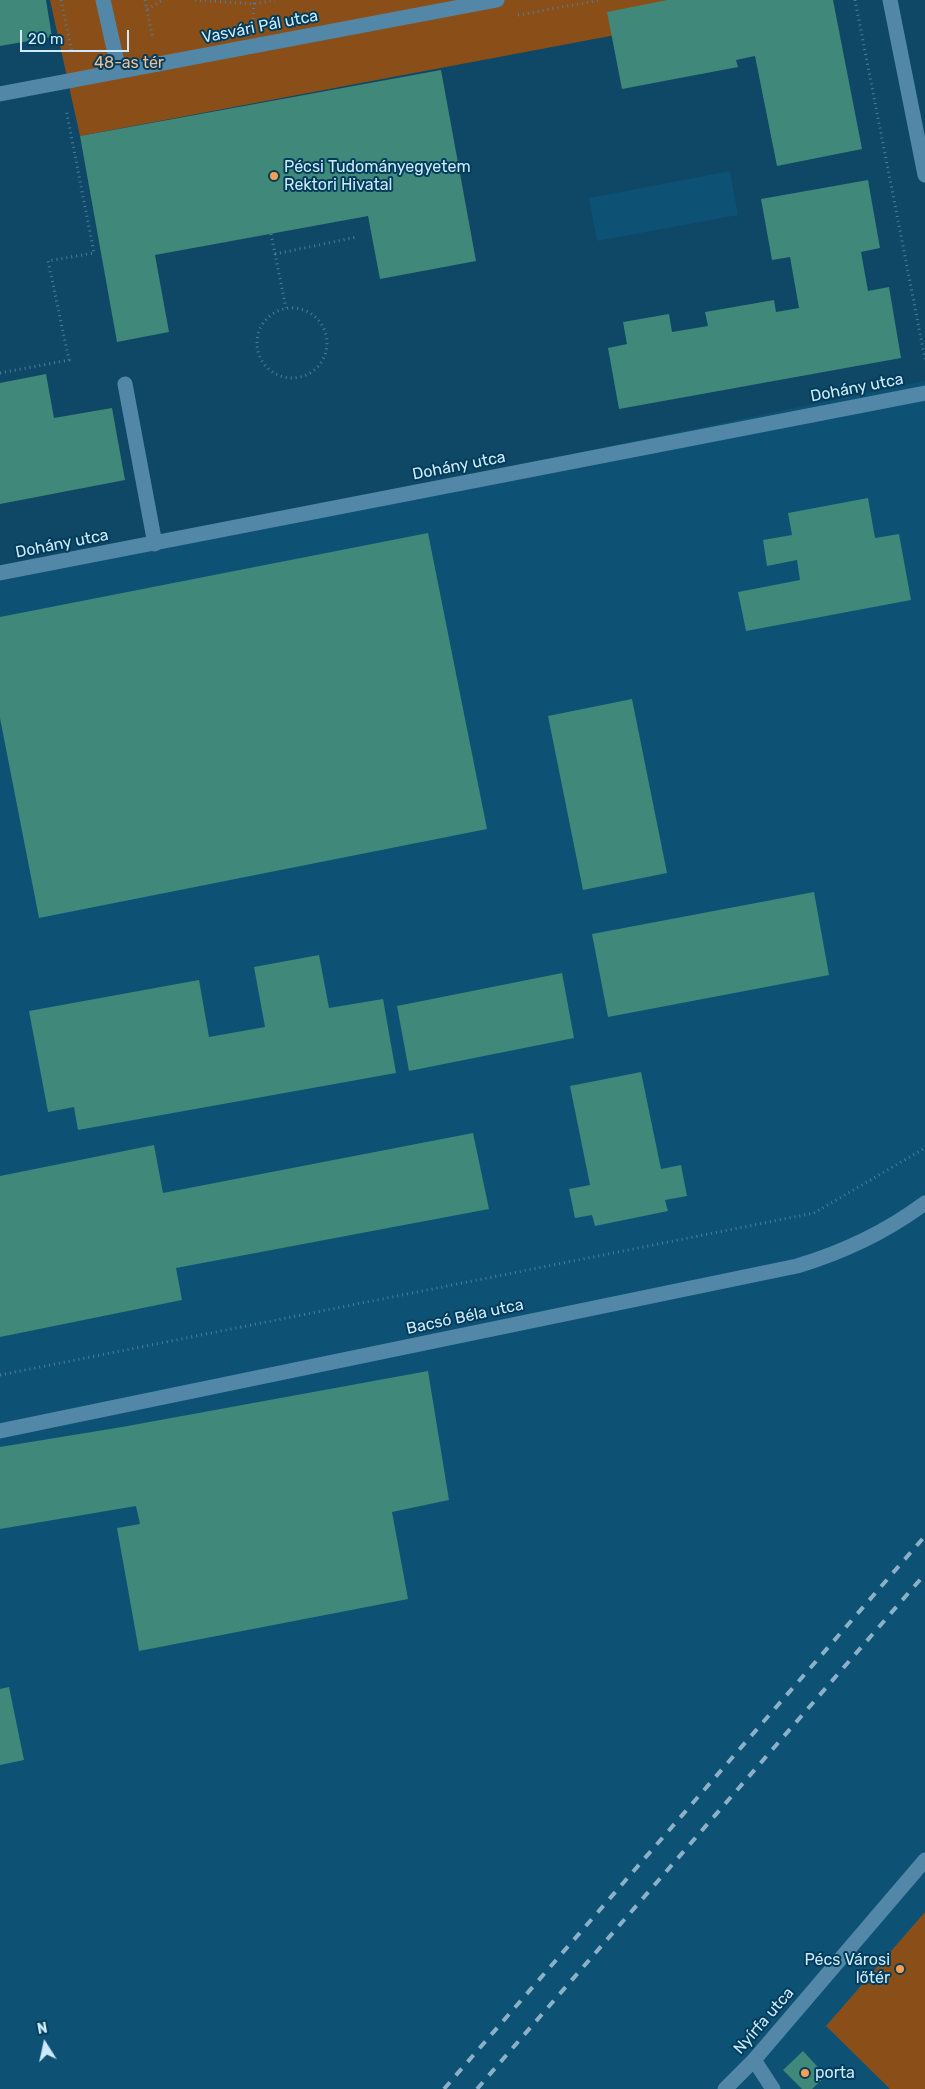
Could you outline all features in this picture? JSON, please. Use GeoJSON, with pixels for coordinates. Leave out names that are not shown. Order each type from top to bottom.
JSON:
{"type":"FeatureCollection","features":[{"type":"Feature","properties":{"kind":"street"},"geometry":{"type":"LineString","coordinates":[[103,0],[119,72]]}},
{"type":"Feature","properties":{"kind":"street","name":"Vasvári Pál utca"},"geometry":{"type":"LineString","coordinates":[[0,94],[498,0]]}},
{"type":"Feature","properties":{"kind":"street"},"geometry":{"type":"LineString","coordinates":[[890,0],[925,175]]}},
{"type":"Feature","properties":{"kind":"street"},"geometry":{"type":"LineString","coordinates":[[125,384],[155,544]]}},
{"type":"Feature","properties":{"kind":"street","name":"Dohány utca"},"geometry":{"type":"LineString","coordinates":[[0,573],[925,393]]}},
{"type":"Feature","properties":{"kind":"street","name":"Bacsó Béla utca"},"geometry":{"type":"LineString","coordinates":[[0,1431],[797,1266],[855,1246],[902,1220],[925,1203]]}},
{"type":"Feature","properties":{"kind":"street","name":"Nyírfa utca"},"geometry":{"type":"LineString","coordinates":[[724,2089],[754,2060],[925,1860]]}},
{"type":"Feature","properties":{"kind":"street"},"geometry":{"type":"LineString","coordinates":[[754,2060],[773,2089]]}},
{"type":"Feature","properties":{"kind":"path"},"geometry":{"type":"LineString","coordinates":[[61,0],[77,79]]}},
{"type":"Feature","properties":{"kind":"path"},"geometry":{"type":"LineString","coordinates":[[145,0],[158,65]]}},
{"type":"Feature","properties":{"kind":"path"},"geometry":{"type":"LineString","coordinates":[[147,9],[163,0]]}},
{"type":"Feature","properties":{"kind":"path"},"geometry":{"type":"LineString","coordinates":[[195,0],[254,4],[275,0]]}},
{"type":"Feature","properties":{"kind":"path"},"geometry":{"type":"LineString","coordinates":[[855,0],[925,359]]}},
{"type":"Feature","properties":{"kind":"path"},"geometry":{"type":"LineString","coordinates":[[0,373],[69,360],[48,261],[94,253],[65,105]]}},
{"type":"Feature","properties":{"kind":"path"},"geometry":{"type":"LineString","coordinates":[[271,234],[286,308]]}},
{"type":"Feature","properties":{"kind":"path"},"geometry":{"type":"LineString","coordinates":[[275,254],[357,237]]}},
{"type":"Feature","properties":{"kind":"path"},"geometry":{"type":"LineString","coordinates":[[286,308],[300,309],[312,314],[322,324],[327,337],[326,350],[321,363],[311,372],[298,377],[284,377],[272,371],[263,361],[258,349],[258,335],[264,322],[273,313],[286,308]]}},
{"type":"Feature","properties":{"kind":"path"},"geometry":{"type":"LineString","coordinates":[[0,1375],[814,1213],[925,1148]]}},
{"type":"Feature","properties":{"kind":"shaded area"},"geometry":{"type":"Polygon","coordinates":[[[730,171],[738,215],[597,241],[589,198],[730,171]]]}},
{"type":"Feature","properties":{"kind":"shaded area"},"geometry":{"type":"Polygon","coordinates":[[[925,381],[925,2089],[0,2089],[0,572],[925,381]]]}},
{"type":"Feature","properties":{"kind":"green space","name":"48-as tér"},"geometry":{"type":"Polygon","coordinates":[[[50,0],[801,0],[80,136],[50,0]]]}},
{"type":"Feature","properties":{"kind":"green space","name":"Pécs Városi lőtér"},"geometry":{"type":"Polygon","coordinates":[[[925,1912],[925,2089],[890,2089],[826,2026],[925,1912]]]}},
{"type":"Feature","properties":{"kind":"building"},"geometry":{"type":"Polygon","coordinates":[[[0,0],[46,0],[52,37],[0,46],[0,0]]]}},
{"type":"Feature","properties":{"kind":"building"},"geometry":{"type":"Polygon","coordinates":[[[667,0],[833,0],[862,149],[777,166],[755,56],[736,60],[738,67],[622,89],[607,12],[667,0]]]}},
{"type":"Feature","properties":{"kind":"building","name":"Pécsi Tudományegyetem Rektori Hivatal"},"geometry":{"type":"Polygon","coordinates":[[[441,70],[476,261],[380,279],[368,216],[155,255],[169,332],[117,342],[80,136],[441,70]]]}},
{"type":"Feature","properties":{"kind":"building"},"geometry":{"type":"Polygon","coordinates":[[[868,180],[880,248],[861,252],[868,291],[889,287],[901,358],[619,409],[608,348],[627,344],[623,322],[669,314],[672,332],[708,326],[705,312],[774,300],[776,312],[799,308],[790,257],[772,260],[761,199],[868,180]]]}},
{"type":"Feature","properties":{"kind":"building"},"geometry":{"type":"Polygon","coordinates":[[[46,374],[54,418],[112,408],[125,480],[0,504],[0,383],[46,374]]]}},
{"type":"Feature","properties":{"kind":"building"},"geometry":{"type":"Polygon","coordinates":[[[868,498],[875,538],[899,534],[911,600],[746,631],[738,592],[800,580],[797,560],[767,566],[763,540],[792,535],[788,513],[868,498]]]}},
{"type":"Feature","properties":{"kind":"building"},"geometry":{"type":"Polygon","coordinates":[[[428,533],[487,829],[39,918],[0,718],[0,617],[428,533]]]}},
{"type":"Feature","properties":{"kind":"building"},"geometry":{"type":"Polygon","coordinates":[[[632,699],[667,873],[583,890],[548,716],[632,699]]]}},
{"type":"Feature","properties":{"kind":"building"},"geometry":{"type":"Polygon","coordinates":[[[814,892],[829,975],[608,1017],[592,934],[814,892]]]}},
{"type":"Feature","properties":{"kind":"building"},"geometry":{"type":"Polygon","coordinates":[[[319,955],[329,1008],[383,999],[396,1073],[78,1130],[74,1107],[48,1112],[29,1011],[199,980],[209,1037],[265,1027],[254,967],[319,955]]]}},
{"type":"Feature","properties":{"kind":"building"},"geometry":{"type":"Polygon","coordinates":[[[562,973],[574,1038],[409,1071],[397,1006],[562,973]]]}},
{"type":"Feature","properties":{"kind":"building"},"geometry":{"type":"Polygon","coordinates":[[[641,1072],[661,1169],[681,1165],[687,1196],[665,1200],[668,1211],[595,1226],[592,1215],[575,1218],[569,1189],[590,1185],[570,1086],[641,1072]]]}},
{"type":"Feature","properties":{"kind":"building"},"geometry":{"type":"Polygon","coordinates":[[[473,1133],[489,1209],[176,1268],[182,1300],[0,1337],[0,1176],[154,1145],[163,1193],[473,1133]]]}},
{"type":"Feature","properties":{"kind":"building"},"geometry":{"type":"Polygon","coordinates":[[[428,1371],[449,1500],[392,1512],[408,1599],[139,1651],[117,1528],[140,1524],[136,1506],[0,1529],[0,1447],[122,1427],[428,1371]]]}},
{"type":"Feature","properties":{"kind":"building"},"geometry":{"type":"Polygon","coordinates":[[[9,1687],[24,1760],[0,1765],[0,1689],[9,1687]]]}},
{"type":"Feature","properties":{"kind":"building","name":"porta"},"geometry":{"type":"Polygon","coordinates":[[[803,2051],[826,2076],[812,2089],[802,2089],[783,2070],[803,2051]]]}},
{"type":"Feature","properties":{"kind":"railway"},"geometry":{"type":"LineString","coordinates":[[444,2089],[925,1536]]}},
{"type":"Feature","properties":{"kind":"railway"},"geometry":{"type":"LineString","coordinates":[[477,2089],[925,1574]]}},
{"type":"Feature","properties":{"kind":"place","name":"Pécsi Tudományegyetem Rektori Hivatal"},"geometry":{"type":"Point","coordinates":[274,176]}},
{"type":"Feature","properties":{"kind":"place","name":"Pécs Városi lőtér"},"geometry":{"type":"Point","coordinates":[900,1969]}},
{"type":"Feature","properties":{"kind":"place","name":"porta"},"geometry":{"type":"Point","coordinates":[805,2073]}}]}
